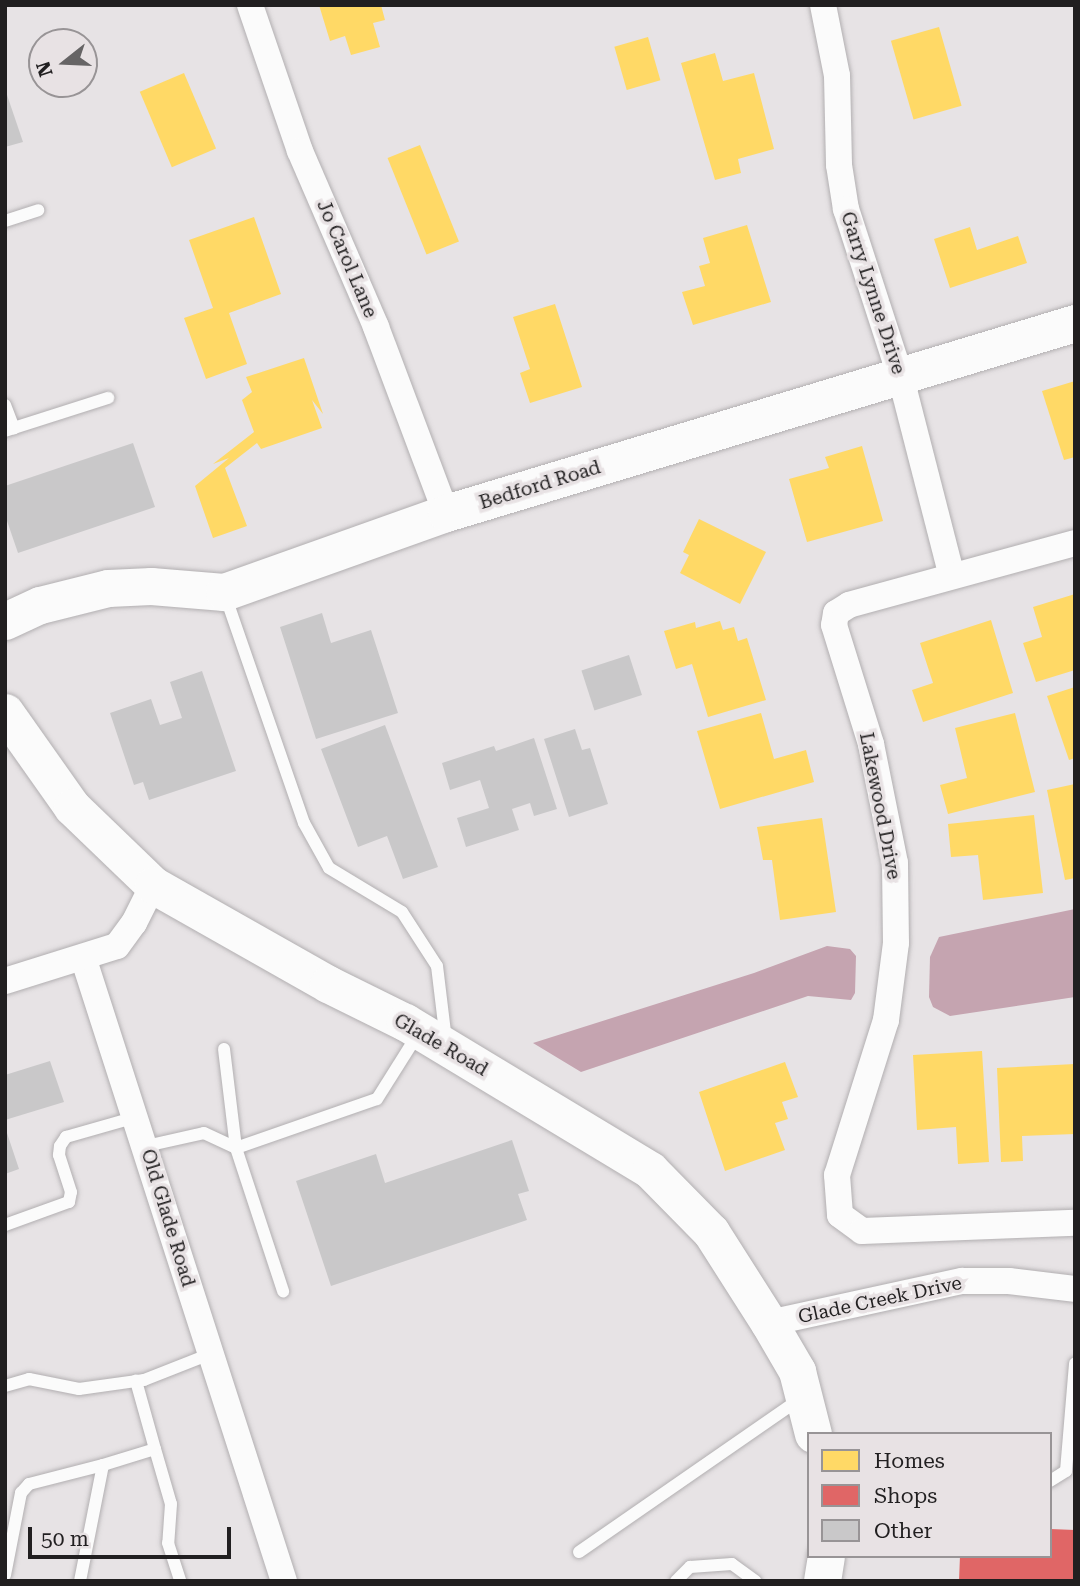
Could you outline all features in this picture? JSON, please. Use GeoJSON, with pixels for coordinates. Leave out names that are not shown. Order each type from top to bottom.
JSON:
{"type":"FeatureCollection","features":[{"type":"Feature","properties":{"kind":"main road","name":"Bedford Road"},"geometry":{"type":"LineString","coordinates":[[5,621],[40,605],[108,588],[151,586],[224,592],[446,513],[901,378],[1075,323]]}},
{"type":"Feature","properties":{"kind":"main road","name":"Glade Road"},"geometry":{"type":"LineString","coordinates":[[5,712],[72,807],[153,885],[328,984],[433,1039],[650,1171],[711,1232],[769,1323],[797,1371],[812,1432]]}},
{"type":"Feature","properties":{"kind":"main road"},"geometry":{"type":"LineString","coordinates":[[822,1581],[826,1558]]}},
{"type":"Feature","properties":{"kind":"street","name":"Jo Carol Lane"},"geometry":{"type":"LineString","coordinates":[[250,5],[300,151],[376,327],[446,513]]}},
{"type":"Feature","properties":{"kind":"street","name":"Garry Lynne Drive"},"geometry":{"type":"LineString","coordinates":[[822,5],[837,76],[839,165],[846,209],[901,378],[952,576]]}},
{"type":"Feature","properties":{"kind":"street","name":"Lakewood Drive"},"geometry":{"type":"LineString","coordinates":[[1075,543],[849,605],[836,613],[837,637],[871,744],[895,863],[896,943],[886,1020],[837,1175],[840,1215],[862,1231],[1075,1223]]}},
{"type":"Feature","properties":{"kind":"street"},"geometry":{"type":"LineString","coordinates":[[5,981],[117,946],[134,923],[153,885]]}},
{"type":"Feature","properties":{"kind":"street","name":"Old Glade Road"},"geometry":{"type":"LineString","coordinates":[[83,957],[137,1117],[284,1581]]}},
{"type":"Feature","properties":{"kind":"street","name":"Glade Creek Drive"},"geometry":{"type":"LineString","coordinates":[[769,1323],[961,1281],[1009,1281],[1075,1289]]}},
{"type":"Feature","properties":{"kind":"lane"},"geometry":{"type":"LineString","coordinates":[[5,221],[38,210]]}},
{"type":"Feature","properties":{"kind":"lane"},"geometry":{"type":"LineString","coordinates":[[5,405],[10,430],[108,398]]}},
{"type":"Feature","properties":{"kind":"lane"},"geometry":{"type":"LineString","coordinates":[[146,1146],[204,1133],[236,1148],[377,1099],[433,1039],[437,966],[402,912],[329,868],[304,822],[224,592]]}},
{"type":"Feature","properties":{"kind":"lane"},"geometry":{"type":"LineString","coordinates":[[224,1049],[236,1148],[284,1291]]}},
{"type":"Feature","properties":{"kind":"lane"},"geometry":{"type":"LineString","coordinates":[[5,1225],[69,1202],[71,1192],[59,1155],[60,1146],[66,1137],[137,1117]]}},
{"type":"Feature","properties":{"kind":"lane"},"geometry":{"type":"LineString","coordinates":[[5,1386],[29,1379],[79,1389],[135,1381],[210,1354]]}},
{"type":"Feature","properties":{"kind":"lane"},"geometry":{"type":"LineString","coordinates":[[1052,1480],[1070,1471],[1074,1370]]}},
{"type":"Feature","properties":{"kind":"lane"},"geometry":{"type":"LineString","coordinates":[[135,1381],[171,1504],[168,1543],[180,1581]]}},
{"type":"Feature","properties":{"kind":"lane"},"geometry":{"type":"LineString","coordinates":[[579,1552],[803,1396]]}},
{"type":"Feature","properties":{"kind":"lane"},"geometry":{"type":"LineString","coordinates":[[5,1575],[21,1493],[29,1484],[155,1449]]}},
{"type":"Feature","properties":{"kind":"lane"},"geometry":{"type":"LineString","coordinates":[[80,1581],[103,1465]]}},
{"type":"Feature","properties":{"kind":"lane"},"geometry":{"type":"LineString","coordinates":[[676,1581],[690,1567],[733,1564],[755,1581]]}},
{"type":"Feature","properties":{"kind":"shaded area"},"geometry":{"type":"Polygon","coordinates":[[[1075,909],[1075,997],[950,1016],[933,1007],[929,997],[930,957],[939,937],[1075,909]]]}},
{"type":"Feature","properties":{"kind":"shaded area"},"geometry":{"type":"Polygon","coordinates":[[[827,946],[850,949],[856,956],[855,993],[851,1000],[808,996],[581,1072],[533,1043],[754,973],[827,946]]]}},
{"type":"Feature","properties":{"kind":"building: Homes"},"geometry":{"type":"Polygon","coordinates":[[[319,5],[381,5],[385,20],[373,23],[380,47],[351,55],[345,36],[330,41],[319,5]]]}},
{"type":"Feature","properties":{"kind":"building: Homes"},"geometry":{"type":"Polygon","coordinates":[[[939,27],[962,106],[914,120],[891,41],[939,27]]]}},
{"type":"Feature","properties":{"kind":"building: Homes"},"geometry":{"type":"Polygon","coordinates":[[[648,37],[660,80],[627,90],[614,47],[648,37]]]}},
{"type":"Feature","properties":{"kind":"building: Homes"},"geometry":{"type":"Polygon","coordinates":[[[715,53],[723,81],[754,73],[774,149],[738,159],[741,173],[715,180],[681,63],[715,53]]]}},
{"type":"Feature","properties":{"kind":"building: Homes"},"geometry":{"type":"Polygon","coordinates":[[[184,73],[216,148],[172,167],[140,92],[184,73]]]}},
{"type":"Feature","properties":{"kind":"building: Homes"},"geometry":{"type":"Polygon","coordinates":[[[420,145],[459,241],[427,255],[388,158],[420,145]]]}},
{"type":"Feature","properties":{"kind":"building: Homes"},"geometry":{"type":"Polygon","coordinates":[[[254,217],[281,294],[229,313],[247,364],[206,379],[184,318],[213,308],[189,240],[254,217]]]}},
{"type":"Feature","properties":{"kind":"building: Homes"},"geometry":{"type":"Polygon","coordinates":[[[747,225],[771,302],[693,325],[682,292],[705,286],[699,266],[710,263],[703,238],[747,225]]]}},
{"type":"Feature","properties":{"kind":"building: Homes"},"geometry":{"type":"Polygon","coordinates":[[[970,227],[977,250],[1018,236],[1027,263],[950,288],[934,239],[970,227]]]}},
{"type":"Feature","properties":{"kind":"building: Homes"},"geometry":{"type":"Polygon","coordinates":[[[555,304],[582,387],[530,403],[520,373],[530,369],[513,317],[555,304]]]}},
{"type":"Feature","properties":{"kind":"building: Homes"},"geometry":{"type":"Polygon","coordinates":[[[304,358],[323,414],[312,400],[322,428],[261,449],[257,443],[225,468],[247,526],[213,538],[195,486],[229,458],[213,464],[254,432],[242,400],[252,392],[246,377],[304,358]]]}},
{"type":"Feature","properties":{"kind":"building: Homes"},"geometry":{"type":"Polygon","coordinates":[[[1075,381],[1075,457],[1064,460],[1042,391],[1075,381]]]}},
{"type":"Feature","properties":{"kind":"building: Homes"},"geometry":{"type":"Polygon","coordinates":[[[862,446],[883,521],[807,542],[789,479],[829,468],[825,457],[862,446]]]}},
{"type":"Feature","properties":{"kind":"building: Homes"},"geometry":{"type":"Polygon","coordinates":[[[699,519],[766,552],[740,604],[680,573],[689,555],[683,552],[699,519]]]}},
{"type":"Feature","properties":{"kind":"building: Homes"},"geometry":{"type":"Polygon","coordinates":[[[1075,594],[1075,670],[1036,682],[1023,643],[1042,637],[1033,607],[1075,594]]]}},
{"type":"Feature","properties":{"kind":"building: Homes"},"geometry":{"type":"Polygon","coordinates":[[[991,620],[1013,693],[923,722],[912,690],[933,683],[920,643],[991,620]]]}},
{"type":"Feature","properties":{"kind":"building: Homes"},"geometry":{"type":"Polygon","coordinates":[[[720,621],[723,630],[734,627],[738,641],[747,638],[766,700],[708,717],[692,664],[676,669],[664,631],[695,622],[696,628],[720,621]]]}},
{"type":"Feature","properties":{"kind":"building: Homes"},"geometry":{"type":"Polygon","coordinates":[[[1075,687],[1075,758],[1069,760],[1047,696],[1075,687]]]}},
{"type":"Feature","properties":{"kind":"building: Homes"},"geometry":{"type":"Polygon","coordinates":[[[761,713],[774,759],[806,750],[814,782],[720,809],[697,731],[761,713]]]}},
{"type":"Feature","properties":{"kind":"building: Homes"},"geometry":{"type":"Polygon","coordinates":[[[1015,713],[1035,792],[948,814],[940,785],[967,778],[955,728],[1015,713]]]}},
{"type":"Feature","properties":{"kind":"building: Homes"},"geometry":{"type":"Polygon","coordinates":[[[1075,784],[1075,878],[1065,880],[1047,790],[1075,784]]]}},
{"type":"Feature","properties":{"kind":"building: Homes"},"geometry":{"type":"Polygon","coordinates":[[[1034,815],[1043,893],[983,900],[978,855],[951,857],[948,824],[1034,815]]]}},
{"type":"Feature","properties":{"kind":"building: Homes"},"geometry":{"type":"Polygon","coordinates":[[[822,818],[836,912],[780,920],[772,860],[763,860],[757,827],[822,818]]]}},
{"type":"Feature","properties":{"kind":"building: Homes"},"geometry":{"type":"Polygon","coordinates":[[[982,1051],[989,1162],[958,1164],[956,1127],[917,1130],[913,1055],[982,1051]]]}},
{"type":"Feature","properties":{"kind":"building: Homes"},"geometry":{"type":"Polygon","coordinates":[[[785,1062],[798,1097],[782,1102],[788,1119],[775,1123],[785,1150],[725,1171],[699,1092],[785,1062]]]}},
{"type":"Feature","properties":{"kind":"building: Homes"},"geometry":{"type":"Polygon","coordinates":[[[1075,1064],[1075,1134],[1022,1136],[1023,1161],[1001,1162],[997,1068],[1075,1064]]]}},
{"type":"Feature","properties":{"kind":"building: Shops"},"geometry":{"type":"Polygon","coordinates":[[[1052,1529],[1075,1530],[1075,1581],[959,1581],[960,1558],[1052,1558],[1052,1529]]]}},
{"type":"Feature","properties":{"kind":"building: Other"},"geometry":{"type":"Polygon","coordinates":[[[5,89],[23,142],[5,147],[5,89]]]}},
{"type":"Feature","properties":{"kind":"building: Other"},"geometry":{"type":"Polygon","coordinates":[[[133,443],[155,507],[18,553],[5,515],[5,486],[133,443]]]}},
{"type":"Feature","properties":{"kind":"building: Other"},"geometry":{"type":"Polygon","coordinates":[[[322,613],[331,643],[371,630],[398,713],[316,739],[280,627],[322,613]]]}},
{"type":"Feature","properties":{"kind":"building: Other"},"geometry":{"type":"Polygon","coordinates":[[[629,655],[642,695],[594,710],[581,670],[629,655]]]}},
{"type":"Feature","properties":{"kind":"building: Other"},"geometry":{"type":"Polygon","coordinates":[[[202,671],[236,771],[149,800],[143,782],[134,785],[110,713],[151,699],[160,725],[182,718],[170,682],[202,671]]]}},
{"type":"Feature","properties":{"kind":"building: Other"},"geometry":{"type":"Polygon","coordinates":[[[385,725],[438,867],[403,879],[387,836],[358,847],[321,749],[385,725]]]}},
{"type":"Feature","properties":{"kind":"building: Other"},"geometry":{"type":"Polygon","coordinates":[[[575,729],[582,750],[590,748],[608,804],[569,817],[544,739],[575,729]]]}},
{"type":"Feature","properties":{"kind":"building: Other"},"geometry":{"type":"Polygon","coordinates":[[[534,738],[557,809],[534,816],[530,803],[512,809],[519,830],[466,847],[457,818],[489,808],[480,780],[450,790],[442,763],[494,746],[496,751],[534,738]]]}},
{"type":"Feature","properties":{"kind":"building: Other"},"geometry":{"type":"Polygon","coordinates":[[[50,1061],[64,1102],[5,1120],[5,1075],[50,1061]]]}},
{"type":"Feature","properties":{"kind":"building: Other"},"geometry":{"type":"Polygon","coordinates":[[[5,1127],[19,1169],[5,1174],[5,1127]]]}},
{"type":"Feature","properties":{"kind":"building: Other"},"geometry":{"type":"Polygon","coordinates":[[[512,1140],[529,1191],[518,1194],[527,1220],[331,1286],[296,1181],[376,1154],[385,1183],[512,1140]]]}}]}
